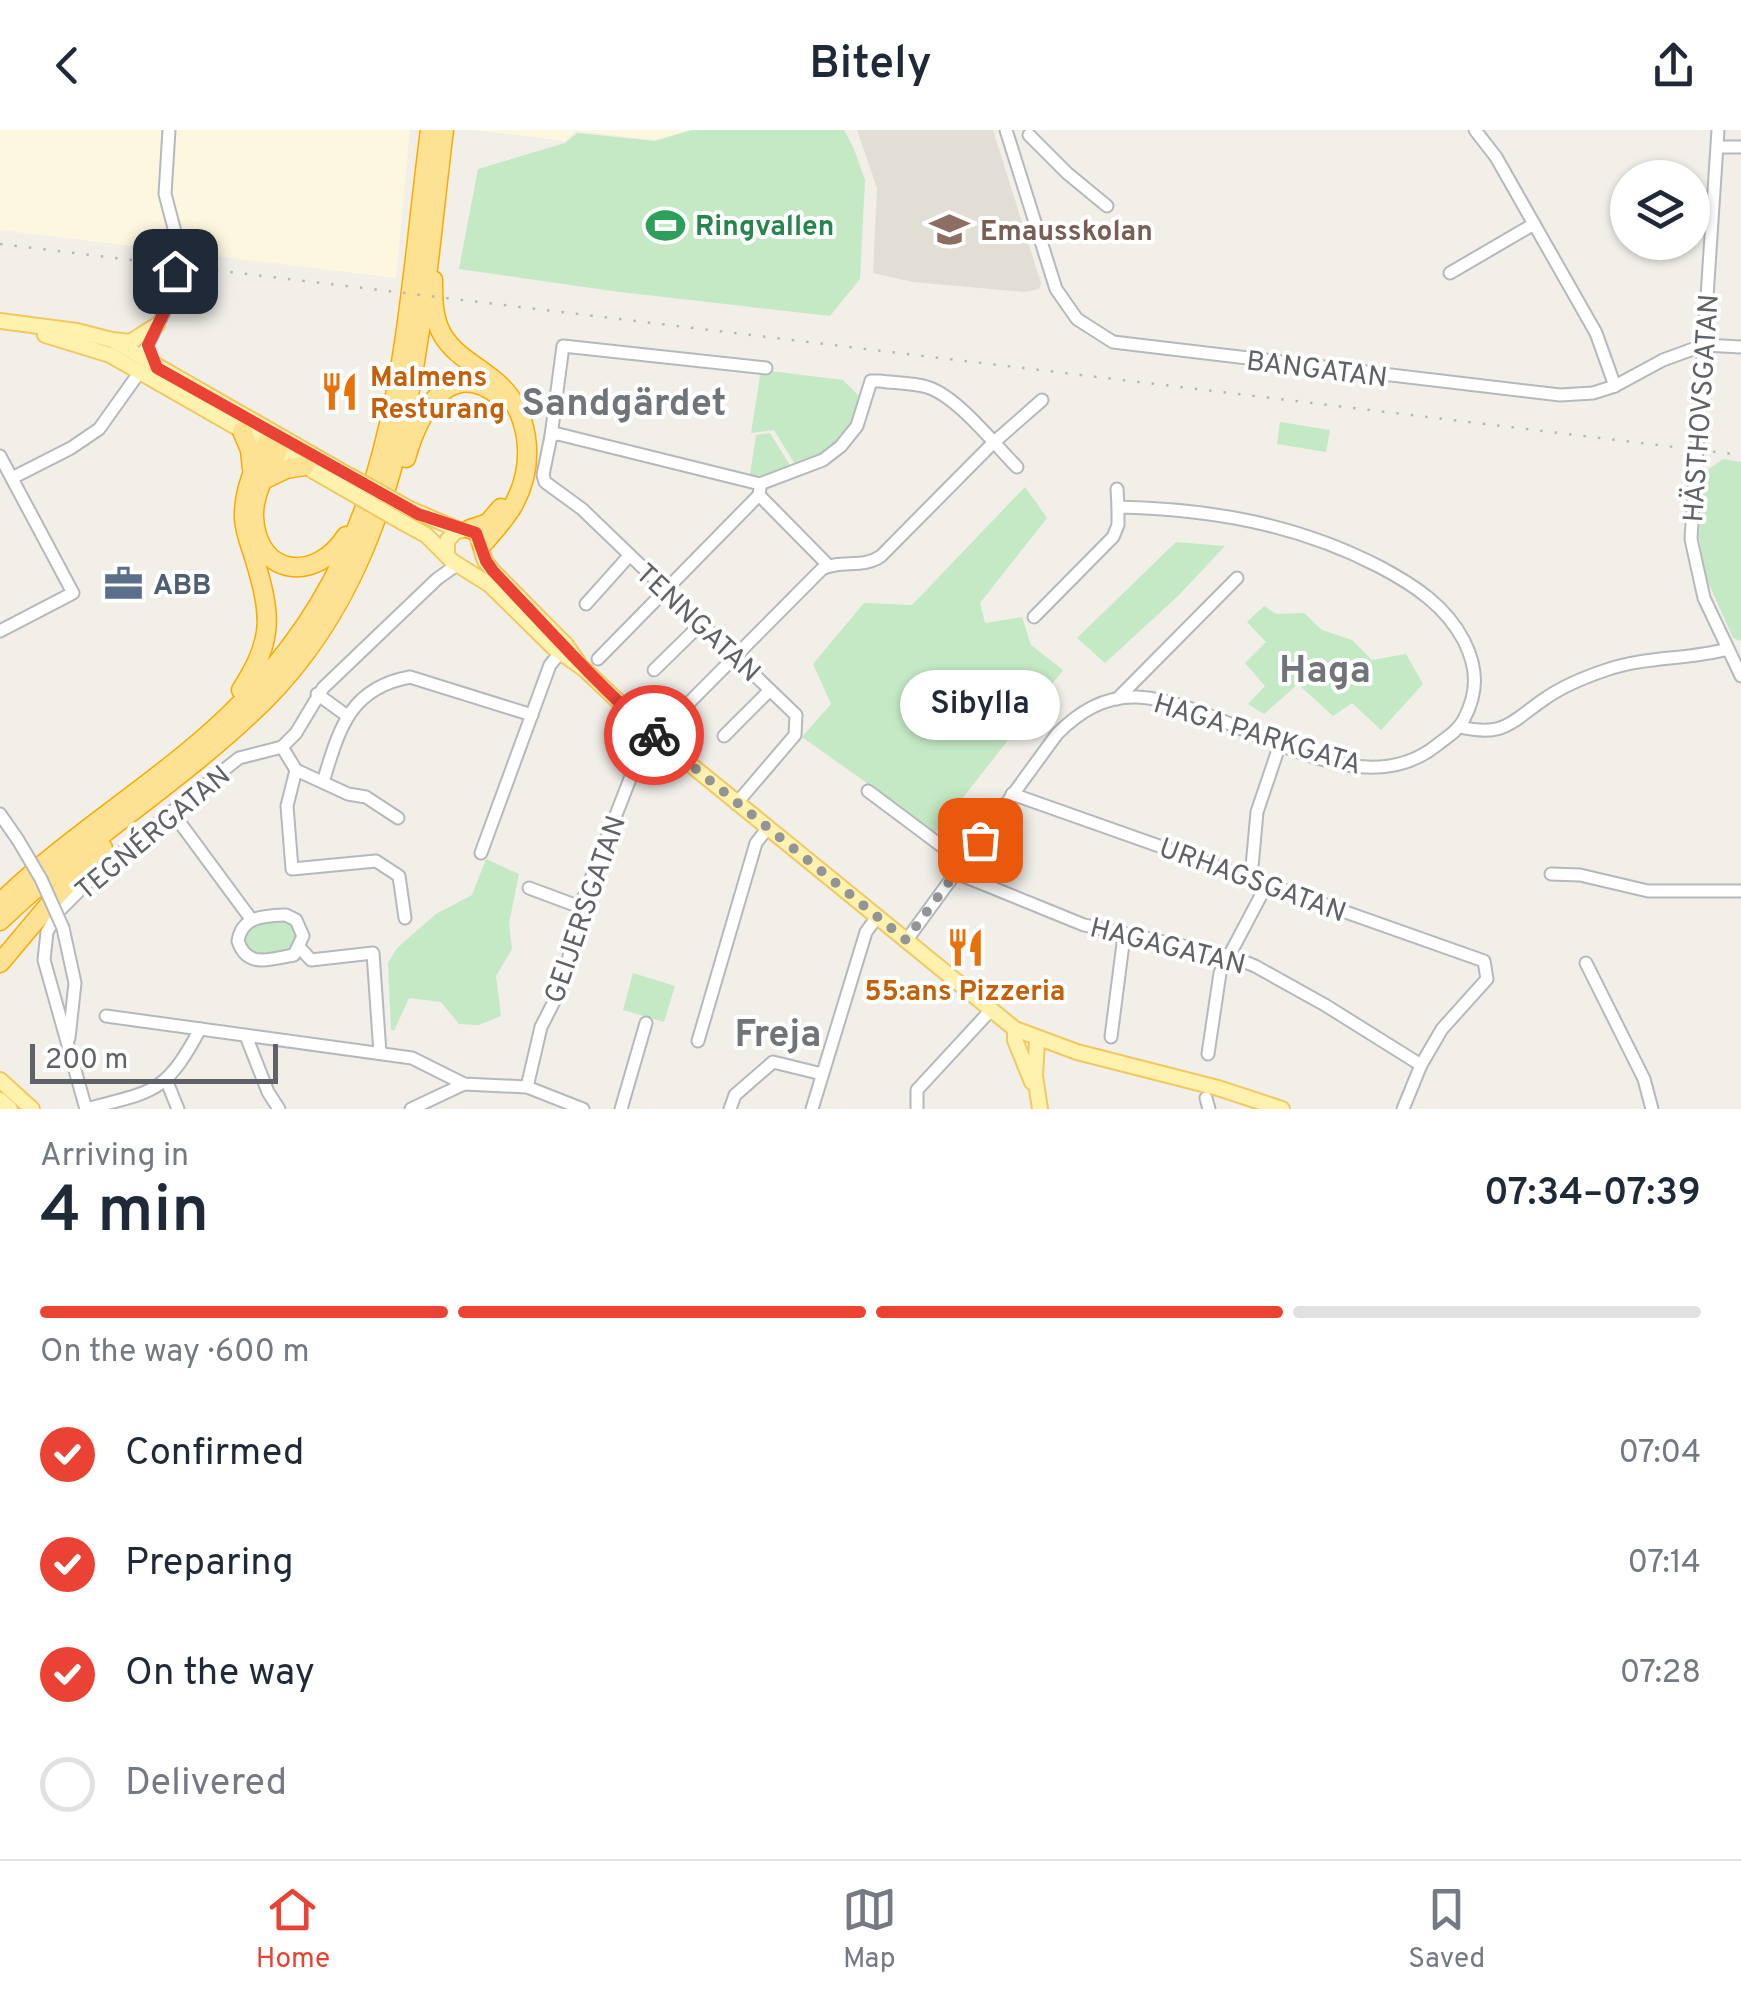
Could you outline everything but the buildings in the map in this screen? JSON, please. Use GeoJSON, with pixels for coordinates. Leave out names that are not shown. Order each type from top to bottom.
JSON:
{"type":"FeatureCollection","features":[{"type":"Feature","properties":{"kind":"highway"},"geometry":{"type":"LineString","coordinates":[[0,921],[34,889],[228,735],[300,658],[349,581],[376,524],[406,413],[429,250],[437,132]]}},
{"type":"Feature","properties":{"kind":"highway"},"geometry":{"type":"LineString","coordinates":[[0,902],[231,713],[282,657],[323,599],[363,518],[379,470],[394,404],[437,132]]}},
{"type":"Feature","properties":{"kind":"highway"},"geometry":{"type":"LineString","coordinates":[[429,250],[434,313],[443,336],[456,352],[507,392],[525,429],[528,451],[521,489],[482,548]]}},
{"type":"Feature","properties":{"kind":"highway"},"geometry":{"type":"LineString","coordinates":[[388,484],[399,479],[419,422],[433,399],[452,385],[486,386],[510,410],[518,432],[519,453],[510,492],[498,512],[488,522],[464,530]]}},
{"type":"Feature","properties":{"kind":"highway"},"geometry":{"type":"LineString","coordinates":[[242,431],[258,476],[255,526],[267,551],[283,565],[305,568],[328,559],[353,523],[363,518]]}},
{"type":"Feature","properties":{"kind":"highway"},"geometry":{"type":"LineString","coordinates":[[175,762],[176,751],[242,690],[266,643],[268,607],[244,519],[258,476],[275,442]]}},
{"type":"Feature","properties":{"kind":"highway"},"geometry":{"type":"LineString","coordinates":[[258,476],[305,466]]}},
{"type":"Feature","properties":{"kind":"highway"},"geometry":{"type":"LineString","coordinates":[[0,962],[86,863],[137,814],[138,808]]}},
{"type":"Feature","properties":{"kind":"main road"},"geometry":{"type":"LineString","coordinates":[[0,325],[77,331],[130,342],[157,326]]}},
{"type":"Feature","properties":{"kind":"main road"},"geometry":{"type":"LineString","coordinates":[[0,325],[157,368],[275,442],[406,515],[766,830],[1015,1029],[1037,1040],[1282,1109]]}},
{"type":"Feature","properties":{"kind":"main road"},"geometry":{"type":"LineString","coordinates":[[112,340],[242,431],[275,442],[305,466],[347,482]]}},
{"type":"Feature","properties":{"kind":"main road"},"geometry":{"type":"LineString","coordinates":[[406,515],[480,538],[493,571],[563,649]]}},
{"type":"Feature","properties":{"kind":"main road"},"geometry":{"type":"LineString","coordinates":[[454,559],[447,541],[464,530]]}},
{"type":"Feature","properties":{"kind":"main road"},"geometry":{"type":"LineString","coordinates":[[454,559],[472,563],[482,548]]}},
{"type":"Feature","properties":{"kind":"main road"},"geometry":{"type":"LineString","coordinates":[[1015,1029],[1040,1109]]}},
{"type":"Feature","properties":{"kind":"main road"},"geometry":{"type":"LineString","coordinates":[[1036,1092],[1037,1040]]}},
{"type":"Feature","properties":{"kind":"main road"},"geometry":{"type":"LineString","coordinates":[[0,1080],[32,1109]]}},
{"type":"Feature","properties":{"kind":"main road"},"geometry":{"type":"LineString","coordinates":[[0,1100],[10,1109]]}},
{"type":"Feature","properties":{"kind":"street"},"geometry":{"type":"LineString","coordinates":[[12,478],[71,448],[99,428],[122,396],[172,296],[179,247],[166,194],[169,130]]}},
{"type":"Feature","properties":{"kind":"street","name":"BANGATAN"},"geometry":{"type":"LineString","coordinates":[[1006,130],[1056,289],[1077,319],[1113,342],[1560,396],[1594,393],[1614,386],[1704,345],[1741,347]]}},
{"type":"Feature","properties":{"kind":"street"},"geometry":{"type":"LineString","coordinates":[[1475,130],[1496,156],[1596,333],[1614,386]]}},
{"type":"Feature","properties":{"kind":"street","name":"HÄSTHOVSGATAN"},"geometry":{"type":"LineString","coordinates":[[1718,130],[1691,539],[1704,598],[1741,676]]}},
{"type":"Feature","properties":{"kind":"street"},"geometry":{"type":"LineString","coordinates":[[1012,145],[1033,133],[1066,173],[1106,206]]}},
{"type":"Feature","properties":{"kind":"street"},"geometry":{"type":"LineString","coordinates":[[1718,147],[1741,147]]}},
{"type":"Feature","properties":{"kind":"street"},"geometry":{"type":"LineString","coordinates":[[1450,273],[1534,224]]}},
{"type":"Feature","properties":{"kind":"street"},"geometry":{"type":"LineString","coordinates":[[549,442],[563,346],[766,368]]}},
{"type":"Feature","properties":{"kind":"street"},"geometry":{"type":"LineString","coordinates":[[598,659],[760,490],[832,455],[857,426],[872,382],[927,387],[937,392],[956,405],[1017,467]]}},
{"type":"Feature","properties":{"kind":"street"},"geometry":{"type":"LineString","coordinates":[[669,723],[828,565],[873,562],[1042,400]]}},
{"type":"Feature","properties":{"kind":"street"},"geometry":{"type":"LineString","coordinates":[[549,442],[558,434],[760,490],[828,565]]}},
{"type":"Feature","properties":{"kind":"street","name":"TENNGATAN"},"geometry":{"type":"LineString","coordinates":[[549,442],[545,482],[572,500],[796,715],[795,735],[736,804]]}},
{"type":"Feature","properties":{"kind":"street"},"geometry":{"type":"LineString","coordinates":[[0,456],[73,593],[0,631]]}},
{"type":"Feature","properties":{"kind":"street"},"geometry":{"type":"LineString","coordinates":[[1034,617],[1113,536],[1118,525],[1117,490]]}},
{"type":"Feature","properties":{"kind":"street"},"geometry":{"type":"LineString","coordinates":[[1118,507],[1218,513],[1288,528],[1346,550],[1402,579],[1443,612],[1472,658],[1476,688],[1460,726],[1490,731],[1510,726],[1546,698],[1622,665],[1728,649]]}},
{"type":"Feature","properties":{"kind":"street"},"geometry":{"type":"LineString","coordinates":[[586,604],[630,556]]}},
{"type":"Feature","properties":{"kind":"street"},"geometry":{"type":"LineString","coordinates":[[398,818],[366,797],[348,794],[296,770],[282,747],[296,732],[317,694],[454,559]]}},
{"type":"Feature","properties":{"kind":"street"},"geometry":{"type":"LineString","coordinates":[[1117,699],[1236,578]]}},
{"type":"Feature","properties":{"kind":"street"},"geometry":{"type":"LineString","coordinates":[[654,670],[701,624]]}},
{"type":"Feature","properties":{"kind":"street"},"geometry":{"type":"LineString","coordinates":[[481,853],[550,664],[563,649]]}},
{"type":"Feature","properties":{"kind":"street"},"geometry":{"type":"LineString","coordinates":[[323,782],[346,716],[364,698],[410,677],[532,715]]}},
{"type":"Feature","properties":{"kind":"street"},"geometry":{"type":"LineString","coordinates":[[724,736],[770,690]]}},
{"type":"Feature","properties":{"kind":"street"},"geometry":{"type":"LineString","coordinates":[[317,694],[346,716]]}},
{"type":"Feature","properties":{"kind":"street","name":"HAGA PARKGATA"},"geometry":{"type":"LineString","coordinates":[[906,940],[1057,734],[1088,708],[1135,697],[1163,702],[1280,744],[1355,767],[1378,769],[1425,755],[1460,726]]}},
{"type":"Feature","properties":{"kind":"street","name":"GEIJERSGATAN"},"geometry":{"type":"LineString","coordinates":[[527,1088],[540,1027],[563,984],[580,907],[637,761],[653,734]]}},
{"type":"Feature","properties":{"kind":"street"},"geometry":{"type":"LineString","coordinates":[[1251,878],[1256,812],[1280,744]]}},
{"type":"Feature","properties":{"kind":"street","name":"TEGNÉRGATAN"},"geometry":{"type":"LineString","coordinates":[[86,1109],[44,960],[51,924],[103,867],[239,758],[282,747]]}},
{"type":"Feature","properties":{"kind":"street"},"geometry":{"type":"LineString","coordinates":[[296,770],[287,806],[292,869],[376,862],[399,876],[405,918]]}},
{"type":"Feature","properties":{"kind":"street","name":"HAGAGATAN"},"geometry":{"type":"LineString","coordinates":[[868,791],[960,868],[1072,921],[1124,936],[1230,956],[1284,981],[1421,1066]]}},
{"type":"Feature","properties":{"kind":"street","name":"URHAGSGATAN"},"geometry":{"type":"LineString","coordinates":[[1012,794],[1484,961],[1487,972],[1481,987],[1442,1029],[1421,1066]]}},
{"type":"Feature","properties":{"kind":"street"},"geometry":{"type":"LineString","coordinates":[[172,812],[251,919]]}},
{"type":"Feature","properties":{"kind":"street"},"geometry":{"type":"LineString","coordinates":[[0,814],[41,878],[63,928],[75,983],[68,1042]]}},
{"type":"Feature","properties":{"kind":"street"},"geometry":{"type":"LineString","coordinates":[[698,1041],[756,843],[766,830]]}},
{"type":"Feature","properties":{"kind":"street"},"geometry":{"type":"LineString","coordinates":[[1551,874],[1580,875],[1648,891],[1741,891]]}},
{"type":"Feature","properties":{"kind":"street"},"geometry":{"type":"LineString","coordinates":[[1208,1054],[1220,973],[1267,884]]}},
{"type":"Feature","properties":{"kind":"street"},"geometry":{"type":"LineString","coordinates":[[529,888],[580,907]]}},
{"type":"Feature","properties":{"kind":"street"},"geometry":{"type":"LineString","coordinates":[[286,915],[292,918],[303,936],[300,948],[294,955],[252,960],[238,941],[242,926],[251,919],[286,915]]}},
{"type":"Feature","properties":{"kind":"street"},"geometry":{"type":"LineString","coordinates":[[812,1109],[866,932],[877,917]]}},
{"type":"Feature","properties":{"kind":"street"},"geometry":{"type":"LineString","coordinates":[[1112,1037],[1124,936]]}},
{"type":"Feature","properties":{"kind":"street"},"geometry":{"type":"LineString","coordinates":[[300,948],[311,960],[374,954],[380,1052]]}},
{"type":"Feature","properties":{"kind":"street"},"geometry":{"type":"LineString","coordinates":[[1586,963],[1644,1079],[1652,1109]]}},
{"type":"Feature","properties":{"kind":"street"},"geometry":{"type":"LineString","coordinates":[[917,1109],[917,1090],[990,1011]]}},
{"type":"Feature","properties":{"kind":"street"},"geometry":{"type":"LineString","coordinates":[[106,1016],[380,1052],[420,1061],[464,1084],[527,1088],[578,1108]]}},
{"type":"Feature","properties":{"kind":"street"},"geometry":{"type":"LineString","coordinates":[[621,1109],[646,1024]]}},
{"type":"Feature","properties":{"kind":"street"},"geometry":{"type":"LineString","coordinates":[[86,1109],[138,1095],[167,1082],[200,1029]]}},
{"type":"Feature","properties":{"kind":"street"},"geometry":{"type":"LineString","coordinates":[[246,1036],[268,1092],[279,1109]]}},
{"type":"Feature","properties":{"kind":"street"},"geometry":{"type":"LineString","coordinates":[[730,1109],[735,1095],[773,1062],[822,1074]]}},
{"type":"Feature","properties":{"kind":"street"},"geometry":{"type":"LineString","coordinates":[[1403,1109],[1421,1066]]}},
{"type":"Feature","properties":{"kind":"street"},"geometry":{"type":"LineString","coordinates":[[167,1082],[178,1109]]}},
{"type":"Feature","properties":{"kind":"street"},"geometry":{"type":"LineString","coordinates":[[412,1109],[464,1084]]}},
{"type":"Feature","properties":{"kind":"shaded area"},"geometry":{"type":"Polygon","coordinates":[[[0,130],[410,130],[396,278],[0,230],[0,130]]]}},
{"type":"Feature","properties":{"kind":"shaded area"},"geometry":{"type":"Polygon","coordinates":[[[474,130],[689,130],[655,140],[576,131],[565,141],[474,130]]]}},
{"type":"Feature","properties":{"kind":"shaded area","name":"Emausskolan"},"geometry":{"type":"Polygon","coordinates":[[[857,130],[993,130],[1041,283],[1039,289],[1025,292],[913,282],[873,273],[877,188],[857,130]]]}},
{"type":"Feature","properties":{"kind":"green space","name":"Ringvallen"},"geometry":{"type":"Polygon","coordinates":[[[692,130],[844,130],[865,180],[860,279],[830,316],[459,269],[478,169],[565,143],[577,133],[655,141],[692,130]]]}},
{"type":"Feature","properties":{"kind":"green space"},"geometry":{"type":"Polygon","coordinates":[[[761,370],[843,380],[861,398],[845,434],[830,448],[796,466],[774,430],[751,433],[761,370]]]}},
{"type":"Feature","properties":{"kind":"green space"},"geometry":{"type":"Polygon","coordinates":[[[1280,422],[1330,430],[1326,452],[1277,444],[1280,422]]]}},
{"type":"Feature","properties":{"kind":"green space"},"geometry":{"type":"Polygon","coordinates":[[[770,433],[791,467],[772,476],[750,475],[756,435],[770,433]]]}},
{"type":"Feature","properties":{"kind":"green space"},"geometry":{"type":"Polygon","coordinates":[[[1723,459],[1741,462],[1741,641],[1733,638],[1705,575],[1699,536],[1705,472],[1723,459]]]}},
{"type":"Feature","properties":{"kind":"green space"},"geometry":{"type":"Polygon","coordinates":[[[1025,487],[1047,518],[980,603],[985,623],[1022,617],[1031,645],[1063,670],[936,832],[802,737],[831,704],[813,664],[864,603],[912,605],[1025,487]]]}},
{"type":"Feature","properties":{"kind":"green space"},"geometry":{"type":"Polygon","coordinates":[[[1176,542],[1225,546],[1105,663],[1077,638],[1176,542]]]}},
{"type":"Feature","properties":{"kind":"green space"},"geometry":{"type":"Polygon","coordinates":[[[1264,606],[1276,614],[1304,613],[1322,630],[1352,640],[1372,660],[1406,654],[1423,684],[1381,730],[1352,703],[1333,716],[1298,684],[1264,714],[1248,704],[1265,686],[1245,663],[1266,642],[1247,622],[1264,606]]]}},
{"type":"Feature","properties":{"kind":"green space"},"geometry":{"type":"Polygon","coordinates":[[[486,859],[519,874],[509,923],[512,949],[496,976],[501,1016],[479,1025],[459,1024],[441,1002],[409,998],[394,1031],[388,963],[397,948],[436,914],[472,895],[486,859]]]}},
{"type":"Feature","properties":{"kind":"green space"},"geometry":{"type":"Polygon","coordinates":[[[284,918],[296,928],[298,941],[290,952],[257,957],[243,951],[241,933],[249,923],[284,918]]]}},
{"type":"Feature","properties":{"kind":"green space"},"geometry":{"type":"Polygon","coordinates":[[[633,973],[675,986],[664,1022],[623,1010],[633,973]]]}},
{"type":"Feature","properties":{"kind":"railway"},"geometry":{"type":"LineString","coordinates":[[0,244],[1741,455]]}},
{"type":"Feature","properties":{"kind":"way so far"},"geometry":{"type":"LineString","coordinates":[[654,735],[906,940],[980,840]]}},
{"type":"Feature","properties":{"kind":"place","name":"Ringvallen"},"geometry":{"type":"Point","coordinates":[665,225]}},
{"type":"Feature","properties":{"kind":"place","name":"Emausskolan"},"geometry":{"type":"Point","coordinates":[950,230]}},
{"type":"Feature","properties":{"kind":"place","name":"Malmens Resturang"},"geometry":{"type":"Point","coordinates":[340,392]}},
{"type":"Feature","properties":{"kind":"place","name":"ABB"},"geometry":{"type":"Point","coordinates":[123,584]}},
{"type":"Feature","properties":{"kind":"place","name":"Sibylla"},"geometry":{"type":"Point","coordinates":[980,840]}},
{"type":"Feature","properties":{"kind":"place","name":"55:ans Pizzeria"},"geometry":{"type":"Point","coordinates":[965,947]}},
{"type":"Feature","properties":{"kind":"district","name":"Sandgärdet"},"geometry":{"type":"Point","coordinates":[624,402]}},
{"type":"Feature","properties":{"kind":"district","name":"Haga"},"geometry":{"type":"Point","coordinates":[1325,669]}},
{"type":"Feature","properties":{"kind":"district","name":"Freja"},"geometry":{"type":"Point","coordinates":[778,1033]}},
{"type":"Feature","properties":{"kind":"route"},"geometry":{"type":"LineString","coordinates":[[175,271],[172,296],[148,345],[157,368],[418,514],[476,533],[493,571],[566,645],[584,669],[654,735]]}}]}
